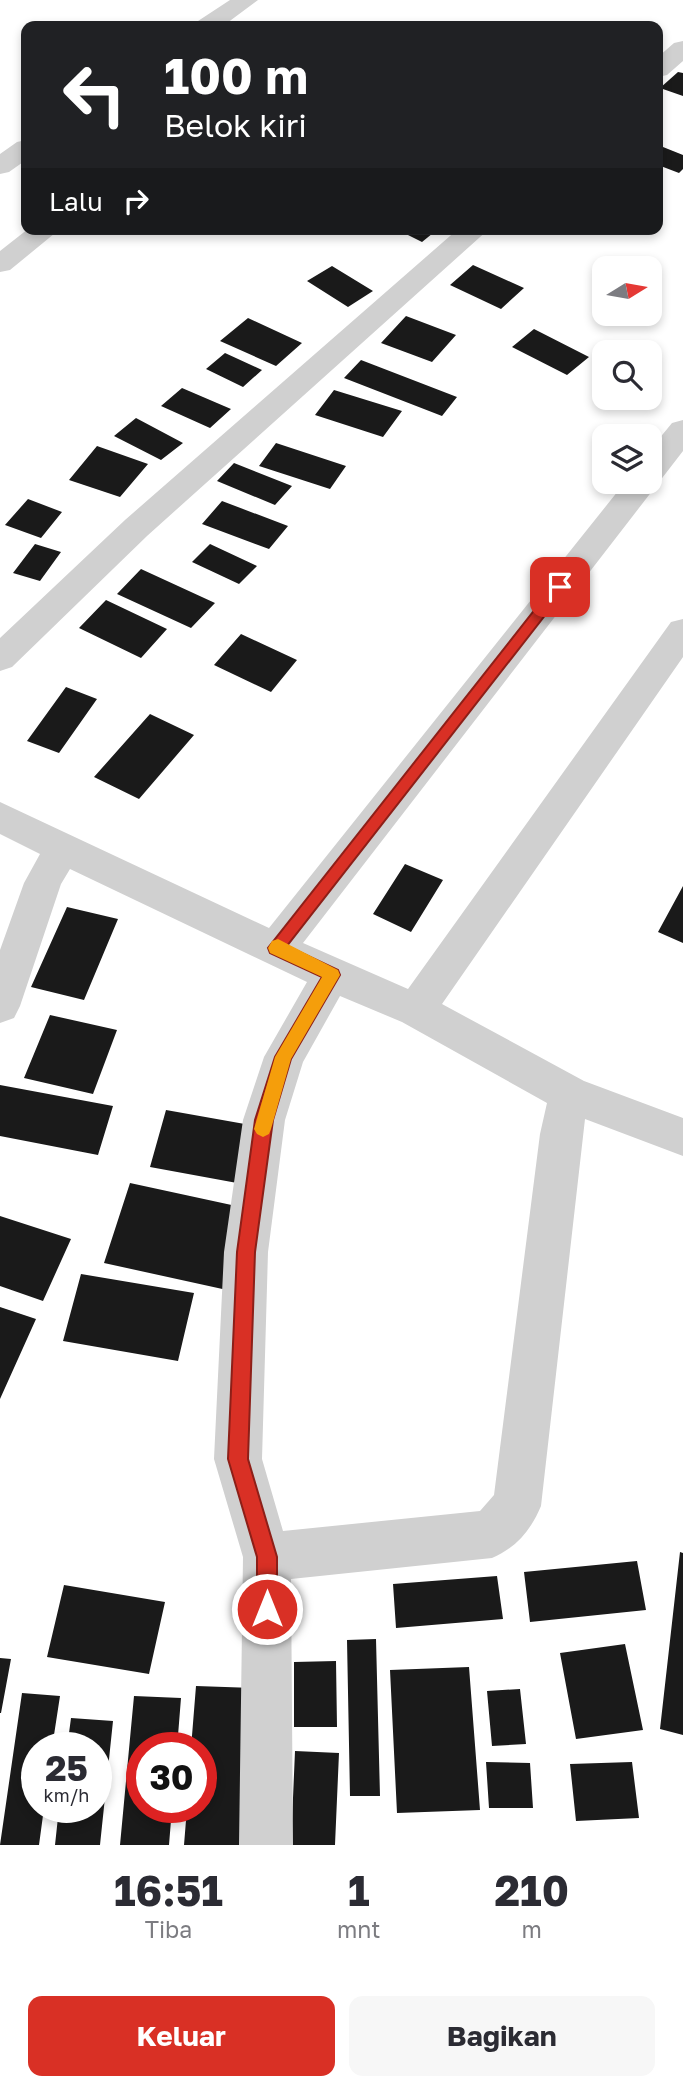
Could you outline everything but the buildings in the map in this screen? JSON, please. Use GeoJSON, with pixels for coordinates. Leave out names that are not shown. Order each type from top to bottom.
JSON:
{"type":"FeatureCollection","features":[{"type":"Feature","properties":{"kind":"street"},"geometry":{"type":"LineString","coordinates":[[214,21],[246,0]]}},
{"type":"Feature","properties":{"kind":"street"},"geometry":{"type":"LineString","coordinates":[[663,66],[683,48]]}},
{"type":"Feature","properties":{"kind":"street"},"geometry":{"type":"LineString","coordinates":[[0,166],[21,151]]}},
{"type":"Feature","properties":{"kind":"street"},"geometry":{"type":"LineString","coordinates":[[0,264],[39,235]]}},
{"type":"Feature","properties":{"kind":"street"},"geometry":{"type":"LineString","coordinates":[[0,659],[136,528],[468,235]]}},
{"type":"Feature","properties":{"kind":"street"},"geometry":{"type":"LineString","coordinates":[[662,457],[683,430]]}},
{"type":"Feature","properties":{"kind":"street"},"geometry":{"type":"LineString","coordinates":[[276,948],[633,494]]}},
{"type":"Feature","properties":{"kind":"street"},"geometry":{"type":"LineString","coordinates":[[416,1010],[683,631]]}},
{"type":"Feature","properties":{"kind":"street"},"geometry":{"type":"LineString","coordinates":[[0,817],[332,975],[416,1010],[569,1094],[683,1137]]}},
{"type":"Feature","properties":{"kind":"street"},"geometry":{"type":"LineString","coordinates":[[0,1006],[43,883],[62,848]]}},
{"type":"Feature","properties":{"kind":"street"},"geometry":{"type":"LineString","coordinates":[[266,1845],[267,1557],[238,1459],[246,1252],[264,1120],[284,1057],[332,975]]}},
{"type":"Feature","properties":{"kind":"street"},"geometry":{"type":"LineString","coordinates":[[267,1557],[492,1534],[517,1506],[561,1134],[569,1094]]}},
{"type":"Feature","properties":{"kind":"slow traffic"},"geometry":{"type":"LineString","coordinates":[[263,1129],[284,1057],[332,975],[276,948],[278,946]]}},
{"type":"Feature","properties":{"kind":"route"},"geometry":{"type":"LineString","coordinates":[[267,1609],[267,1557],[238,1459],[246,1252],[264,1120],[284,1057],[332,975],[276,948],[560,587]]}}]}
